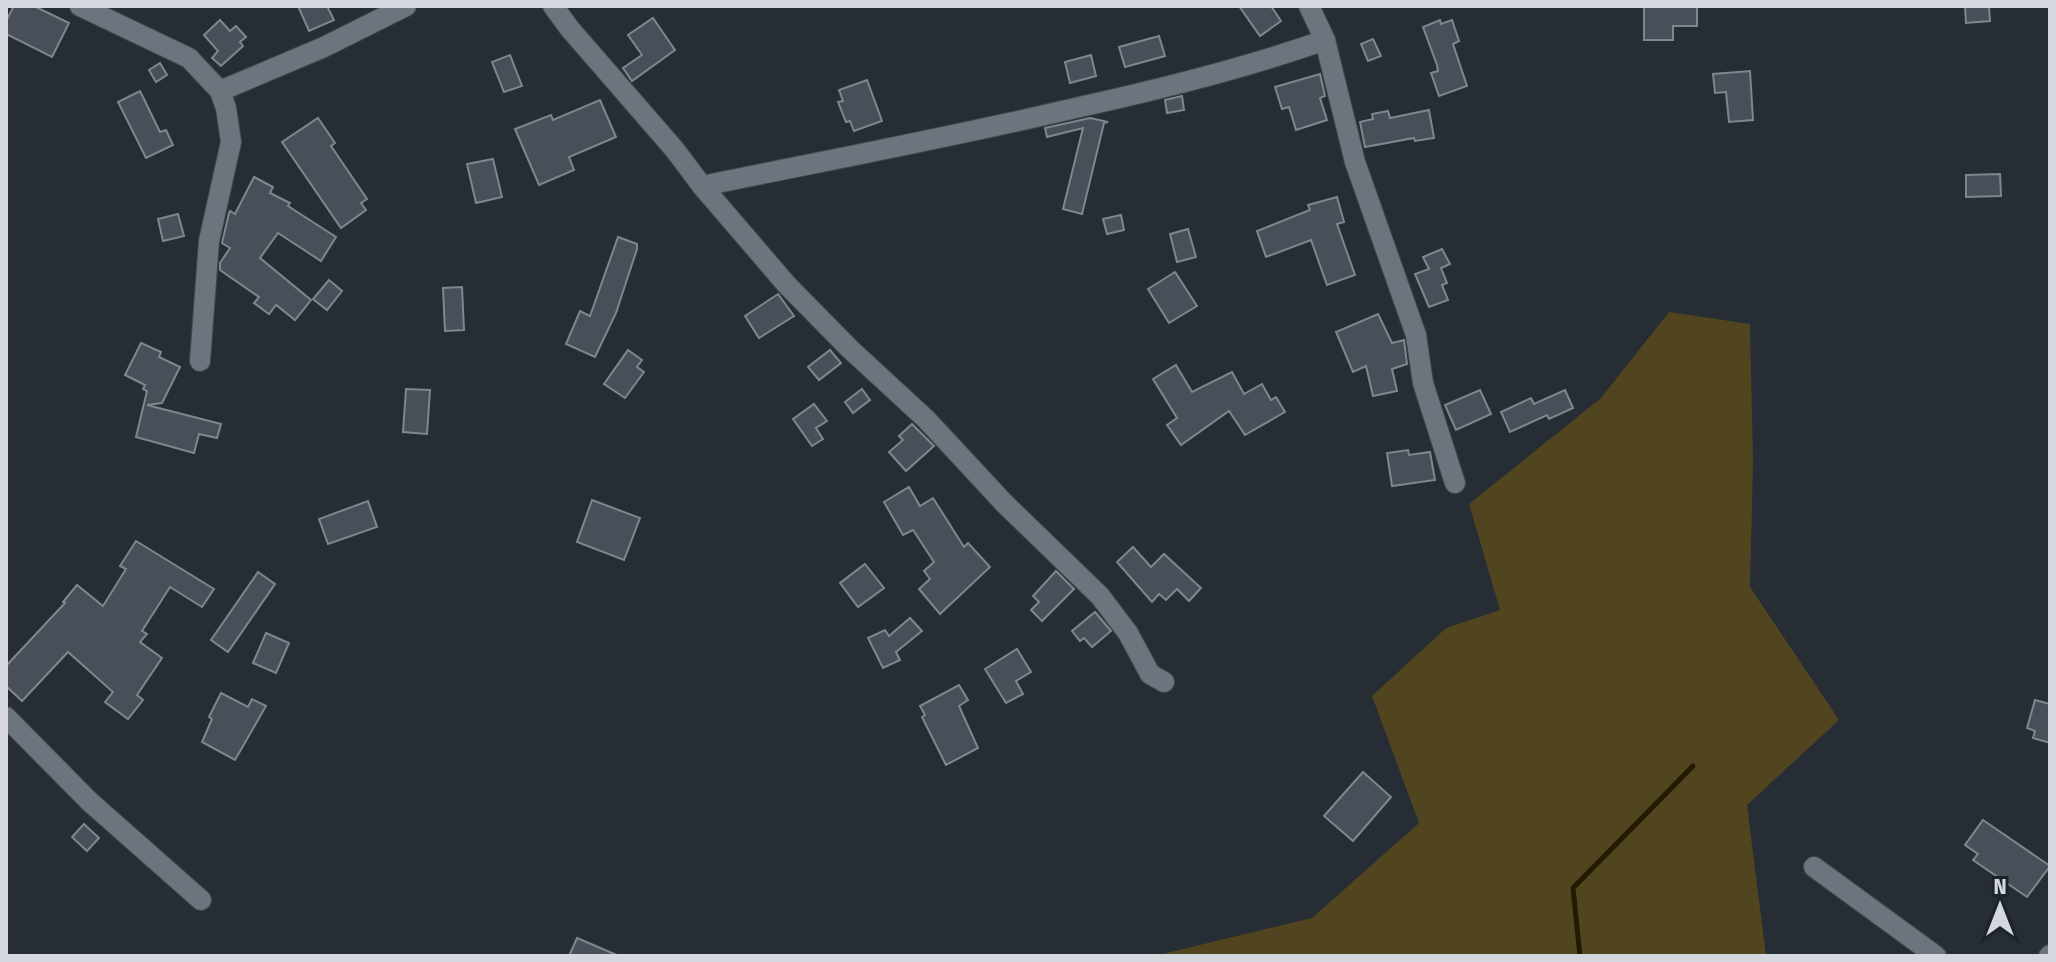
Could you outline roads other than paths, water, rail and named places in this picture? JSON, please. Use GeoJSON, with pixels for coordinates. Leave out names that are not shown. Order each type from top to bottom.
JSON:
{"type":"FeatureCollection","features":[{"type":"Feature","properties":{"kind":"street"},"geometry":{"type":"LineString","coordinates":[[80,6],[189,58],[220,91],[226,108],[231,142],[209,241],[200,361]]}},
{"type":"Feature","properties":{"kind":"street"},"geometry":{"type":"LineString","coordinates":[[220,91],[324,47],[406,6]]}},
{"type":"Feature","properties":{"kind":"street"},"geometry":{"type":"LineString","coordinates":[[553,6],[787,285],[926,419],[1004,503],[1100,596],[1128,633],[1150,674],[1164,682]]}},
{"type":"Feature","properties":{"kind":"street"},"geometry":{"type":"LineString","coordinates":[[1309,6],[1325,40],[1355,162],[1416,335],[1423,383],[1455,483]]}},
{"type":"Feature","properties":{"kind":"street"},"geometry":{"type":"LineString","coordinates":[[702,186],[979,131],[1122,98],[1275,58],[1325,40]]}},
{"type":"Feature","properties":{"kind":"street"},"geometry":{"type":"LineString","coordinates":[[6,717],[89,801],[201,900]]}},
{"type":"Feature","properties":{"kind":"street"},"geometry":{"type":"LineString","coordinates":[[1814,867],[1936,956]]}},
{"type":"Feature","properties":{"kind":"waterway"},"geometry":{"type":"LineString","coordinates":[[1580,956],[1573,888],[1693,766]]}}]}
